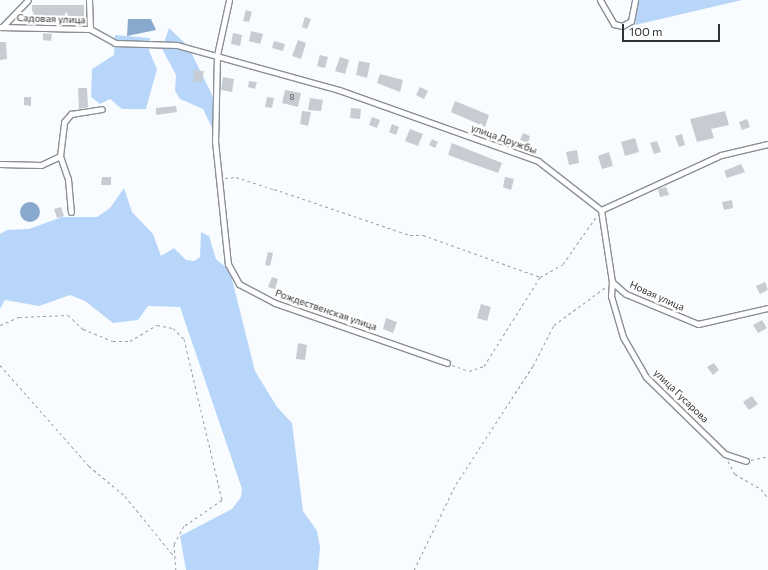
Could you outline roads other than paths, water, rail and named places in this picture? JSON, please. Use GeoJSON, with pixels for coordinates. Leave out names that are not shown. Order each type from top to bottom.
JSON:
{"type":"FeatureCollection","features":[{"type":"Feature","properties":{"kind":"street"},"geometry":{"type":"LineString","coordinates":[[1,27],[28,0]]}},
{"type":"Feature","properties":{"kind":"street"},"geometry":{"type":"LineString","coordinates":[[89,0],[90,29]]}},
{"type":"Feature","properties":{"kind":"street","name":"Рождественская улица"},"geometry":{"type":"LineString","coordinates":[[229,0],[217,55],[216,178],[228,264],[238,284],[275,303],[448,363]]}},
{"type":"Feature","properties":{"kind":"street"},"geometry":{"type":"LineString","coordinates":[[600,0],[614,24],[622,26],[631,21],[635,0]]}},
{"type":"Feature","properties":{"kind":"street","name":"Садовая улица"},"geometry":{"type":"LineString","coordinates":[[1,27],[90,29],[115,43],[177,45],[217,55]]}},
{"type":"Feature","properties":{"kind":"street","name":"улица Дружбы"},"geometry":{"type":"LineString","coordinates":[[217,55],[339,90],[538,161],[601,210]]}},
{"type":"Feature","properties":{"kind":"street"},"geometry":{"type":"LineString","coordinates":[[71,212],[68,179],[60,156],[67,118],[71,114],[102,109]]}},
{"type":"Feature","properties":{"kind":"street"},"geometry":{"type":"LineString","coordinates":[[612,282],[601,210],[721,156],[768,144]]}},
{"type":"Feature","properties":{"kind":"street"},"geometry":{"type":"LineString","coordinates":[[0,164],[41,165],[60,156]]}},
{"type":"Feature","properties":{"kind":"street","name":"Новая улица"},"geometry":{"type":"LineString","coordinates":[[612,282],[626,294],[698,324],[768,308]]}},
{"type":"Feature","properties":{"kind":"street","name":"улица Гусарова"},"geometry":{"type":"LineString","coordinates":[[612,282],[611,296],[622,337],[646,377],[725,454],[746,461]]}}]}
